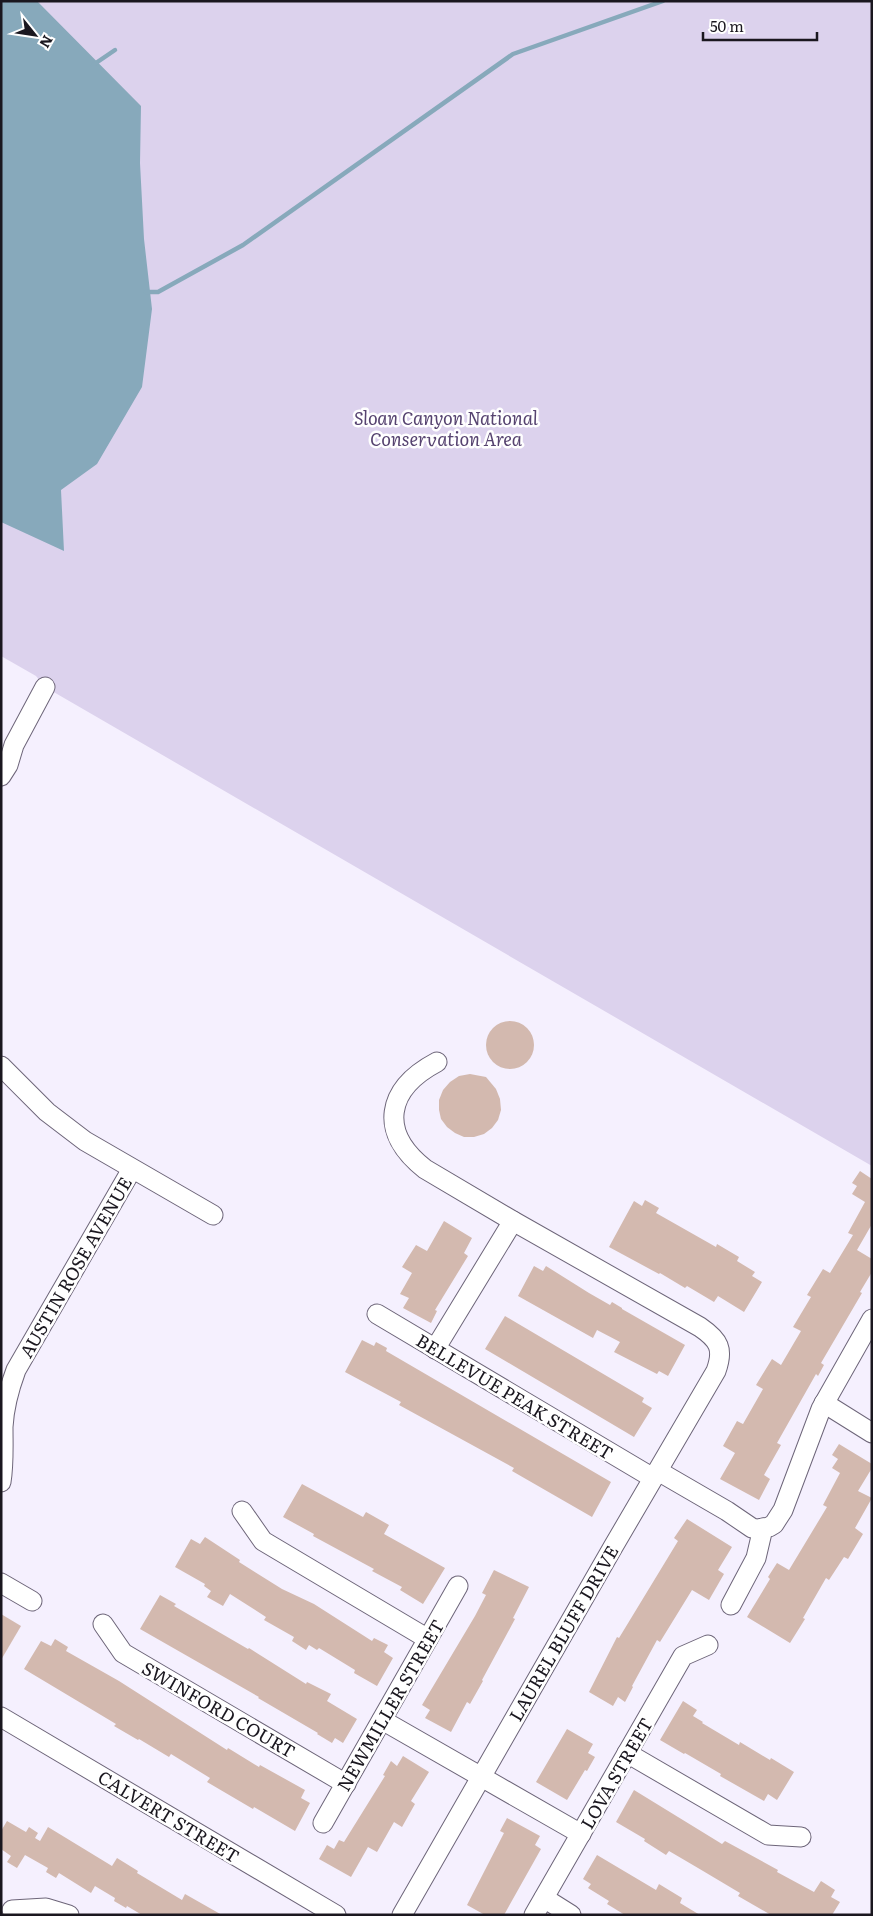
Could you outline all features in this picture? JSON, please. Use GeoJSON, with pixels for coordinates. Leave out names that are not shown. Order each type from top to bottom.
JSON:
{"type":"FeatureCollection","features":[{"type":"Feature","properties":{"kind":"street"},"geometry":{"type":"LineString","coordinates":[[3,768],[46,687]]}},
{"type":"Feature","properties":{"kind":"street"},"geometry":{"type":"LineString","coordinates":[[435,1349],[512,1221],[425,1169],[412,1159],[402,1146],[394,1130],[395,1112],[400,1094],[424,1069],[437,1062]]}},
{"type":"Feature","properties":{"kind":"street"},"geometry":{"type":"LineString","coordinates":[[1,1066],[47,1112],[70,1130],[132,1169],[213,1215]]}},
{"type":"Feature","properties":{"kind":"street","name":"AUSTIN ROSE AVENUE"},"geometry":{"type":"LineString","coordinates":[[1,1482],[4,1467],[3,1428],[5,1406],[16,1370],[132,1169]]}},
{"type":"Feature","properties":{"kind":"street","name":"LAUREL BLUFF DRIVE"},"geometry":{"type":"LineString","coordinates":[[402,1915],[716,1371],[720,1360],[720,1350],[716,1341],[700,1326],[512,1221]]}},
{"type":"Feature","properties":{"kind":"street","name":"BELLEVUE PEAK STREET"},"geometry":{"type":"LineString","coordinates":[[377,1314],[435,1349],[656,1474],[727,1511],[746,1526],[757,1529],[763,1528]]}},
{"type":"Feature","properties":{"kind":"street"},"geometry":{"type":"LineString","coordinates":[[731,1605],[756,1558],[763,1528],[774,1524],[783,1510],[810,1433],[824,1403],[872,1319]]}},
{"type":"Feature","properties":{"kind":"street"},"geometry":{"type":"LineString","coordinates":[[824,1403],[872,1433]]}},
{"type":"Feature","properties":{"kind":"street"},"geometry":{"type":"LineString","coordinates":[[242,1511],[263,1541],[428,1639]]}},
{"type":"Feature","properties":{"kind":"street"},"geometry":{"type":"LineString","coordinates":[[1,1583],[32,1601]]}},
{"type":"Feature","properties":{"kind":"street","name":"NEWMILLER STREET"},"geometry":{"type":"LineString","coordinates":[[322,1823],[458,1586]]}},
{"type":"Feature","properties":{"kind":"street","name":"SWINFORD COURT"},"geometry":{"type":"LineString","coordinates":[[103,1624],[123,1653],[346,1784]]}},
{"type":"Feature","properties":{"kind":"street","name":"LOVA STREET"},"geometry":{"type":"LineString","coordinates":[[534,1915],[683,1656],[708,1645]]}},
{"type":"Feature","properties":{"kind":"street"},"geometry":{"type":"LineString","coordinates":[[382,1720],[581,1834]]}},
{"type":"Feature","properties":{"kind":"street","name":"CALVERT STREET"},"geometry":{"type":"LineString","coordinates":[[3,1722],[336,1915]]}},
{"type":"Feature","properties":{"kind":"street"},"geometry":{"type":"LineString","coordinates":[[627,1753],[768,1835],[801,1837]]}},
{"type":"Feature","properties":{"kind":"street"},"geometry":{"type":"LineString","coordinates":[[544,1898],[571,1915]]}},
{"type":"Feature","properties":{"kind":"street"},"geometry":{"type":"LineString","coordinates":[[12,1910],[46,1908],[69,1915]]}},
{"type":"Feature","properties":{"kind":"green space","name":"Sloan Canyon National Conservation Area"},"geometry":{"type":"Polygon","coordinates":[[[1,1],[872,1],[872,1166],[45,687],[36,676],[1,656],[1,1]]]}},
{"type":"Feature","properties":{"kind":"water"},"geometry":{"type":"Polygon","coordinates":[[[1,1],[37,1],[141,106],[140,163],[144,239],[152,309],[142,387],[97,464],[61,490],[64,551],[1,522],[1,1]]]}},
{"type":"Feature","properties":{"kind":"building"},"geometry":{"type":"Polygon","coordinates":[[[505,1021],[515,1021],[527,1028],[534,1040],[534,1050],[527,1062],[515,1069],[505,1069],[497,1065],[490,1058],[486,1050],[486,1040],[490,1032],[497,1025],[505,1021]]]}},
{"type":"Feature","properties":{"kind":"building"},"geometry":{"type":"Polygon","coordinates":[[[470,1074],[486,1077],[496,1089],[500,1099],[501,1110],[498,1120],[484,1134],[464,1137],[447,1127],[441,1119],[439,1100],[443,1090],[450,1082],[459,1076],[470,1074]]]}},
{"type":"Feature","properties":{"kind":"building"},"geometry":{"type":"Polygon","coordinates":[[[860,1171],[872,1179],[872,1224],[857,1250],[872,1259],[872,1272],[860,1292],[862,1293],[821,1363],[824,1365],[818,1376],[816,1374],[777,1443],[781,1445],[764,1475],[770,1479],[759,1500],[720,1479],[735,1453],[723,1446],[737,1421],[743,1424],[763,1389],[756,1385],[772,1359],[781,1365],[801,1331],[793,1327],[811,1297],[807,1295],[823,1269],[830,1273],[853,1235],[848,1233],[865,1202],[852,1194],[857,1186],[852,1183],[860,1171]]]}},
{"type":"Feature","properties":{"kind":"building"},"geometry":{"type":"Polygon","coordinates":[[[645,1200],[659,1208],[656,1213],[716,1247],[717,1244],[739,1257],[737,1261],[755,1272],[752,1276],[762,1282],[744,1312],[718,1296],[714,1302],[687,1286],[685,1288],[609,1247],[634,1201],[642,1206],[645,1200]]]}},
{"type":"Feature","properties":{"kind":"building"},"geometry":{"type":"Polygon","coordinates":[[[444,1221],[472,1238],[464,1253],[468,1256],[435,1310],[437,1311],[431,1323],[403,1308],[409,1298],[400,1294],[412,1273],[402,1267],[416,1245],[427,1251],[444,1221]]]}},
{"type":"Feature","properties":{"kind":"building"},"geometry":{"type":"Polygon","coordinates":[[[534,1266],[543,1271],[546,1266],[610,1305],[612,1302],[685,1345],[668,1376],[659,1371],[657,1374],[614,1352],[620,1342],[597,1330],[593,1338],[518,1296],[534,1266]]]}},
{"type":"Feature","properties":{"kind":"building"},"geometry":{"type":"Polygon","coordinates":[[[505,1316],[644,1398],[642,1402],[652,1408],[634,1437],[485,1349],[505,1316]]]}},
{"type":"Feature","properties":{"kind":"building"},"geometry":{"type":"Polygon","coordinates":[[[362,1340],[374,1346],[376,1342],[387,1348],[386,1351],[611,1482],[592,1517],[512,1471],[514,1468],[399,1405],[401,1402],[345,1372],[362,1340]]]}},
{"type":"Feature","properties":{"kind":"building"},"geometry":{"type":"Polygon","coordinates":[[[839,1444],[872,1464],[872,1468],[858,1491],[872,1498],[855,1528],[863,1534],[848,1559],[844,1557],[829,1580],[826,1578],[790,1643],[747,1617],[770,1579],[768,1577],[777,1563],[789,1570],[827,1507],[823,1505],[840,1473],[832,1468],[838,1459],[832,1455],[839,1444]]]}},
{"type":"Feature","properties":{"kind":"building"},"geometry":{"type":"Polygon","coordinates":[[[302,1484],[363,1517],[366,1512],[389,1525],[384,1534],[445,1568],[423,1604],[400,1590],[402,1587],[372,1571],[374,1569],[313,1536],[314,1534],[283,1517],[302,1484]]]}},
{"type":"Feature","properties":{"kind":"building"},"geometry":{"type":"Polygon","coordinates":[[[687,1519],[732,1547],[718,1570],[724,1574],[709,1600],[692,1590],[660,1642],[657,1640],[625,1702],[618,1697],[613,1706],[589,1692],[617,1637],[619,1638],[678,1541],[674,1538],[687,1519]]]}},
{"type":"Feature","properties":{"kind":"building"},"geometry":{"type":"Polygon","coordinates":[[[205,1537],[240,1560],[239,1562],[282,1589],[314,1604],[372,1641],[374,1638],[388,1645],[384,1652],[393,1658],[377,1686],[354,1673],[355,1670],[319,1648],[317,1650],[309,1645],[306,1650],[292,1641],[294,1637],[264,1620],[266,1617],[230,1594],[223,1606],[207,1597],[211,1591],[204,1586],[205,1584],[175,1567],[191,1539],[200,1544],[205,1537]]]}},
{"type":"Feature","properties":{"kind":"building"},"geometry":{"type":"Polygon","coordinates":[[[494,1570],[529,1587],[483,1681],[470,1704],[467,1702],[451,1732],[425,1718],[430,1710],[422,1705],[475,1616],[486,1595],[482,1593],[494,1570]]]}},
{"type":"Feature","properties":{"kind":"building"},"geometry":{"type":"Polygon","coordinates":[[[160,1595],[176,1604],[174,1606],[249,1648],[306,1684],[307,1682],[331,1694],[327,1701],[357,1719],[343,1743],[335,1738],[332,1743],[259,1697],[140,1629],[160,1595]]]}},
{"type":"Feature","properties":{"kind":"building"},"geometry":{"type":"Polygon","coordinates":[[[1,1614],[21,1626],[1,1660],[1,1614]]]}},
{"type":"Feature","properties":{"kind":"building"},"geometry":{"type":"Polygon","coordinates":[[[55,1639],[68,1647],[66,1651],[119,1681],[227,1750],[228,1748],[259,1767],[260,1765],[305,1790],[301,1798],[310,1803],[295,1831],[207,1782],[210,1778],[171,1754],[169,1757],[114,1726],[116,1724],[24,1669],[41,1641],[51,1646],[55,1639]]]}},
{"type":"Feature","properties":{"kind":"building"},"geometry":{"type":"Polygon","coordinates":[[[683,1701],[697,1710],[693,1716],[702,1723],[739,1745],[740,1742],[794,1772],[777,1800],[768,1794],[764,1801],[720,1776],[721,1774],[660,1740],[683,1701]]]}},
{"type":"Feature","properties":{"kind":"building"},"geometry":{"type":"Polygon","coordinates":[[[567,1729],[593,1744],[588,1753],[595,1757],[567,1800],[536,1782],[567,1729]]]}},
{"type":"Feature","properties":{"kind":"building"},"geometry":{"type":"Polygon","coordinates":[[[403,1756],[429,1772],[411,1801],[415,1804],[402,1827],[394,1822],[377,1852],[368,1847],[351,1877],[319,1859],[327,1845],[334,1849],[339,1840],[344,1842],[385,1776],[383,1775],[391,1761],[397,1766],[403,1756]]]}},
{"type":"Feature","properties":{"kind":"building"},"geometry":{"type":"Polygon","coordinates":[[[634,1790],[722,1844],[725,1841],[814,1892],[821,1881],[835,1890],[831,1897],[840,1902],[832,1915],[771,1915],[738,1896],[740,1893],[669,1851],[666,1855],[644,1841],[645,1839],[616,1822],[634,1790]]]}},
{"type":"Feature","properties":{"kind":"building"},"geometry":{"type":"Polygon","coordinates":[[[507,1818],[540,1836],[535,1845],[541,1849],[504,1915],[485,1915],[467,1905],[504,1833],[500,1831],[507,1818]]]}},
{"type":"Feature","properties":{"kind":"building"},"geometry":{"type":"Polygon","coordinates":[[[7,1821],[26,1832],[29,1827],[38,1833],[35,1838],[40,1841],[48,1827],[112,1866],[117,1858],[138,1871],[137,1873],[182,1900],[185,1894],[222,1915],[142,1915],[114,1901],[115,1898],[95,1886],[91,1893],[59,1873],[56,1878],[46,1872],[48,1868],[25,1855],[17,1868],[7,1862],[11,1856],[1,1849],[1,1831],[7,1821]]]}},
{"type":"Feature","properties":{"kind":"building"},"geometry":{"type":"Polygon","coordinates":[[[597,1855],[656,1890],[659,1884],[682,1898],[680,1903],[700,1915],[625,1915],[607,1904],[609,1901],[588,1888],[591,1884],[583,1879],[597,1855]]]}},
{"type":"Feature","properties":{"kind":"waterway"},"geometry":{"type":"LineString","coordinates":[[146,292],[158,292],[243,245],[513,54],[663,1]]}},
{"type":"Feature","properties":{"kind":"waterway"},"geometry":{"type":"LineString","coordinates":[[93,65],[115,50]]}}]}
